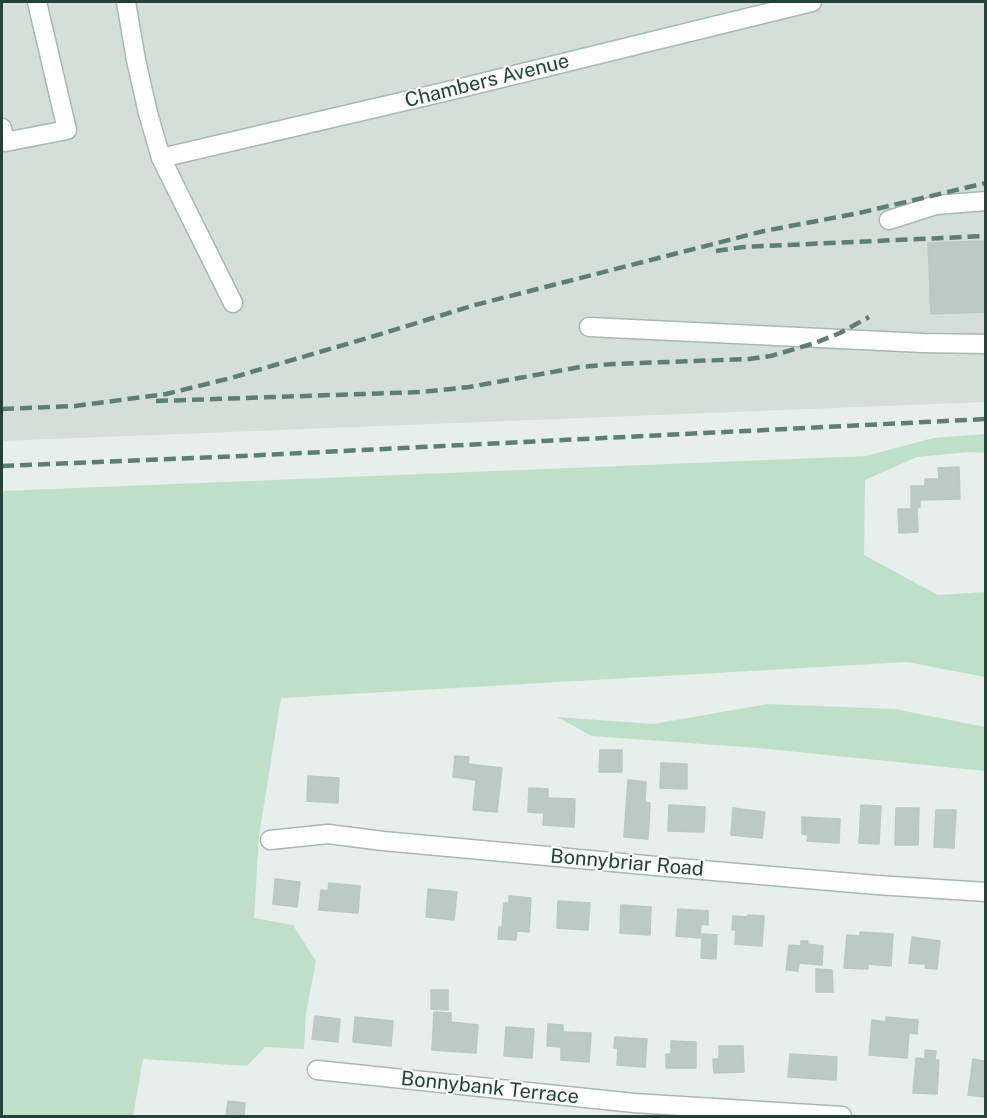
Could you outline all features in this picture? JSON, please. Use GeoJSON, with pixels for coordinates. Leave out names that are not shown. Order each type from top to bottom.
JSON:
{"type":"FeatureCollection","features":[{"type":"Feature","properties":{"kind":"street"},"geometry":{"type":"LineString","coordinates":[[3,138],[67,130],[36,2]]}},
{"type":"Feature","properties":{"kind":"street"},"geometry":{"type":"LineString","coordinates":[[126,2],[136,60],[161,158],[233,303]]}},
{"type":"Feature","properties":{"kind":"street","name":"Chambers Avenue"},"geometry":{"type":"LineString","coordinates":[[161,158],[813,2]]}},
{"type":"Feature","properties":{"kind":"street"},"geometry":{"type":"LineString","coordinates":[[889,220],[936,206],[986,201]]}},
{"type":"Feature","properties":{"kind":"street"},"geometry":{"type":"LineString","coordinates":[[589,327],[986,344]]}},
{"type":"Feature","properties":{"kind":"street","name":"Bonnybriar Road"},"geometry":{"type":"LineString","coordinates":[[270,840],[328,834],[667,867],[986,892]]}},
{"type":"Feature","properties":{"kind":"street","name":"Bonnybank Terrace"},"geometry":{"type":"LineString","coordinates":[[317,1070],[634,1103],[842,1116]]}},
{"type":"Feature","properties":{"kind":"shaded area"},"geometry":{"type":"Polygon","coordinates":[[[2,2],[985,2],[985,402],[2,441],[2,2]]]}},
{"type":"Feature","properties":{"kind":"green space"},"geometry":{"type":"Polygon","coordinates":[[[985,434],[985,453],[969,452],[917,457],[865,480],[864,555],[938,595],[985,592],[985,677],[907,662],[281,698],[259,836],[254,918],[293,925],[316,961],[306,1013],[304,1049],[265,1047],[247,1066],[143,1059],[133,1116],[2,1116],[2,491],[866,456],[933,438],[985,434]]]}},
{"type":"Feature","properties":{"kind":"green space"},"geometry":{"type":"Polygon","coordinates":[[[768,704],[894,709],[985,727],[985,771],[758,748],[592,736],[557,717],[653,724],[768,704]]]}},
{"type":"Feature","properties":{"kind":"building"},"geometry":{"type":"Polygon","coordinates":[[[986,241],[986,312],[931,314],[928,243],[986,241]]]}},
{"type":"Feature","properties":{"kind":"building"},"geometry":{"type":"Polygon","coordinates":[[[959,467],[960,499],[920,500],[920,507],[917,508],[918,532],[899,533],[898,509],[911,509],[911,486],[925,486],[925,479],[939,479],[938,468],[959,467]]]}},
{"type":"Feature","properties":{"kind":"building"},"geometry":{"type":"Polygon","coordinates":[[[600,750],[622,750],[622,772],[599,772],[600,750]]]}},
{"type":"Feature","properties":{"kind":"building"},"geometry":{"type":"Polygon","coordinates":[[[455,756],[469,757],[468,764],[502,768],[497,812],[473,810],[476,780],[453,777],[455,756]]]}},
{"type":"Feature","properties":{"kind":"building"},"geometry":{"type":"Polygon","coordinates":[[[661,763],[687,764],[687,789],[660,788],[661,763]]]}},
{"type":"Feature","properties":{"kind":"building"},"geometry":{"type":"Polygon","coordinates":[[[308,776],[339,778],[338,803],[307,801],[308,776]]]}},
{"type":"Feature","properties":{"kind":"building"},"geometry":{"type":"Polygon","coordinates":[[[628,780],[646,782],[645,802],[650,803],[648,839],[624,837],[628,780]]]}},
{"type":"Feature","properties":{"kind":"building"},"geometry":{"type":"Polygon","coordinates":[[[529,788],[548,789],[548,798],[575,799],[574,827],[543,825],[544,813],[528,812],[529,788]]]}},
{"type":"Feature","properties":{"kind":"building"},"geometry":{"type":"Polygon","coordinates":[[[669,805],[705,807],[704,832],[668,831],[669,805]]]}},
{"type":"Feature","properties":{"kind":"building"},"geometry":{"type":"Polygon","coordinates":[[[861,805],[881,806],[879,844],[859,843],[861,805]]]}},
{"type":"Feature","properties":{"kind":"building"},"geometry":{"type":"Polygon","coordinates":[[[733,808],[765,812],[762,838],[731,835],[733,808]]]}},
{"type":"Feature","properties":{"kind":"building"},"geometry":{"type":"Polygon","coordinates":[[[896,808],[919,808],[918,845],[895,845],[896,808]]]}},
{"type":"Feature","properties":{"kind":"building"},"geometry":{"type":"Polygon","coordinates":[[[936,810],[956,810],[954,848],[934,847],[936,810]]]}},
{"type":"Feature","properties":{"kind":"building"},"geometry":{"type":"Polygon","coordinates":[[[802,817],[840,819],[839,843],[807,841],[808,835],[802,834],[802,817]]]}},
{"type":"Feature","properties":{"kind":"building"},"geometry":{"type":"Polygon","coordinates":[[[275,879],[300,882],[297,907],[273,904],[275,879]]]}},
{"type":"Feature","properties":{"kind":"building"},"geometry":{"type":"Polygon","coordinates":[[[329,883],[360,886],[358,913],[319,910],[321,890],[328,891],[329,883]]]}},
{"type":"Feature","properties":{"kind":"building"},"geometry":{"type":"Polygon","coordinates":[[[428,889],[457,892],[454,920],[426,917],[428,889]]]}},
{"type":"Feature","properties":{"kind":"building"},"geometry":{"type":"Polygon","coordinates":[[[509,896],[531,898],[529,932],[517,931],[516,940],[498,939],[499,927],[502,927],[504,903],[509,903],[509,896]]]}},
{"type":"Feature","properties":{"kind":"building"},"geometry":{"type":"Polygon","coordinates":[[[558,901],[590,903],[588,930],[557,928],[558,901]]]}},
{"type":"Feature","properties":{"kind":"building"},"geometry":{"type":"Polygon","coordinates":[[[621,905],[651,907],[650,935],[620,933],[621,905]]]}},
{"type":"Feature","properties":{"kind":"building"},"geometry":{"type":"Polygon","coordinates":[[[678,909],[708,911],[708,925],[701,924],[700,938],[676,936],[678,909]]]}},
{"type":"Feature","properties":{"kind":"building"},"geometry":{"type":"Polygon","coordinates":[[[748,915],[764,916],[762,946],[735,944],[736,930],[732,930],[733,916],[748,917],[748,915]]]}},
{"type":"Feature","properties":{"kind":"building"},"geometry":{"type":"Polygon","coordinates":[[[860,932],[893,934],[891,966],[868,964],[868,969],[844,968],[847,935],[860,936],[860,932]]]}},
{"type":"Feature","properties":{"kind":"building"},"geometry":{"type":"Polygon","coordinates":[[[702,934],[717,935],[716,959],[701,958],[702,934]]]}},
{"type":"Feature","properties":{"kind":"building"},"geometry":{"type":"Polygon","coordinates":[[[912,937],[940,941],[937,969],[925,968],[926,964],[909,963],[912,937]]]}},
{"type":"Feature","properties":{"kind":"building"},"geometry":{"type":"Polygon","coordinates":[[[801,941],[823,946],[822,965],[799,963],[798,971],[786,970],[789,945],[801,946],[801,941]]]}},
{"type":"Feature","properties":{"kind":"building"},"geometry":{"type":"Polygon","coordinates":[[[816,969],[832,970],[833,992],[816,992],[816,969]]]}},
{"type":"Feature","properties":{"kind":"building"},"geometry":{"type":"Polygon","coordinates":[[[431,990],[448,990],[448,1010],[431,1009],[431,990]]]}},
{"type":"Feature","properties":{"kind":"building"},"geometry":{"type":"Polygon","coordinates":[[[434,1012],[451,1013],[451,1022],[478,1025],[476,1053],[432,1050],[434,1012]]]}},
{"type":"Feature","properties":{"kind":"building"},"geometry":{"type":"Polygon","coordinates":[[[315,1016],[340,1019],[338,1042],[312,1039],[315,1016]]]}},
{"type":"Feature","properties":{"kind":"building"},"geometry":{"type":"Polygon","coordinates":[[[355,1017],[393,1021],[391,1046],[353,1042],[355,1017]]]}},
{"type":"Feature","properties":{"kind":"building"},"geometry":{"type":"Polygon","coordinates":[[[886,1017],[918,1020],[917,1034],[909,1033],[907,1058],[869,1055],[872,1020],[886,1022],[886,1017]]]}},
{"type":"Feature","properties":{"kind":"building"},"geometry":{"type":"Polygon","coordinates":[[[548,1024],[563,1025],[563,1032],[591,1033],[589,1062],[561,1060],[561,1047],[547,1046],[548,1024]]]}},
{"type":"Feature","properties":{"kind":"building"},"geometry":{"type":"Polygon","coordinates":[[[506,1027],[534,1029],[532,1058],[504,1056],[506,1027]]]}},
{"type":"Feature","properties":{"kind":"building"},"geometry":{"type":"Polygon","coordinates":[[[615,1037],[647,1039],[645,1067],[617,1065],[618,1048],[614,1048],[615,1037]]]}},
{"type":"Feature","properties":{"kind":"building"},"geometry":{"type":"Polygon","coordinates":[[[671,1041],[696,1042],[696,1068],[666,1068],[666,1054],[671,1054],[671,1041]]]}},
{"type":"Feature","properties":{"kind":"building"},"geometry":{"type":"Polygon","coordinates":[[[719,1046],[743,1046],[744,1072],[714,1073],[713,1059],[719,1059],[719,1046]]]}},
{"type":"Feature","properties":{"kind":"building"},"geometry":{"type":"Polygon","coordinates":[[[925,1050],[936,1051],[935,1060],[939,1060],[937,1094],[913,1093],[916,1058],[925,1059],[925,1050]]]}},
{"type":"Feature","properties":{"kind":"building"},"geometry":{"type":"Polygon","coordinates":[[[790,1054],[837,1057],[836,1080],[788,1077],[790,1054]]]}},
{"type":"Feature","properties":{"kind":"building"},"geometry":{"type":"Polygon","coordinates":[[[973,1059],[984,1061],[983,1065],[986,1066],[986,1097],[968,1095],[973,1059]]]}},
{"type":"Feature","properties":{"kind":"building"},"geometry":{"type":"Polygon","coordinates":[[[228,1101],[245,1103],[244,1116],[226,1116],[228,1101]]]}},
{"type":"Feature","properties":{"kind":"railway"},"geometry":{"type":"LineString","coordinates":[[2,409],[75,406],[166,394],[231,378],[475,305],[764,231],[859,213],[986,183]]}},
{"type":"Feature","properties":{"kind":"railway"},"geometry":{"type":"LineString","coordinates":[[716,251],[743,247],[986,236]]}},
{"type":"Feature","properties":{"kind":"railway"},"geometry":{"type":"LineString","coordinates":[[156,401],[422,392],[469,387],[580,367],[749,359],[771,356],[815,343],[840,333],[869,317]]}},
{"type":"Feature","properties":{"kind":"railway"},"geometry":{"type":"LineString","coordinates":[[2,466],[986,419]]}}]}
